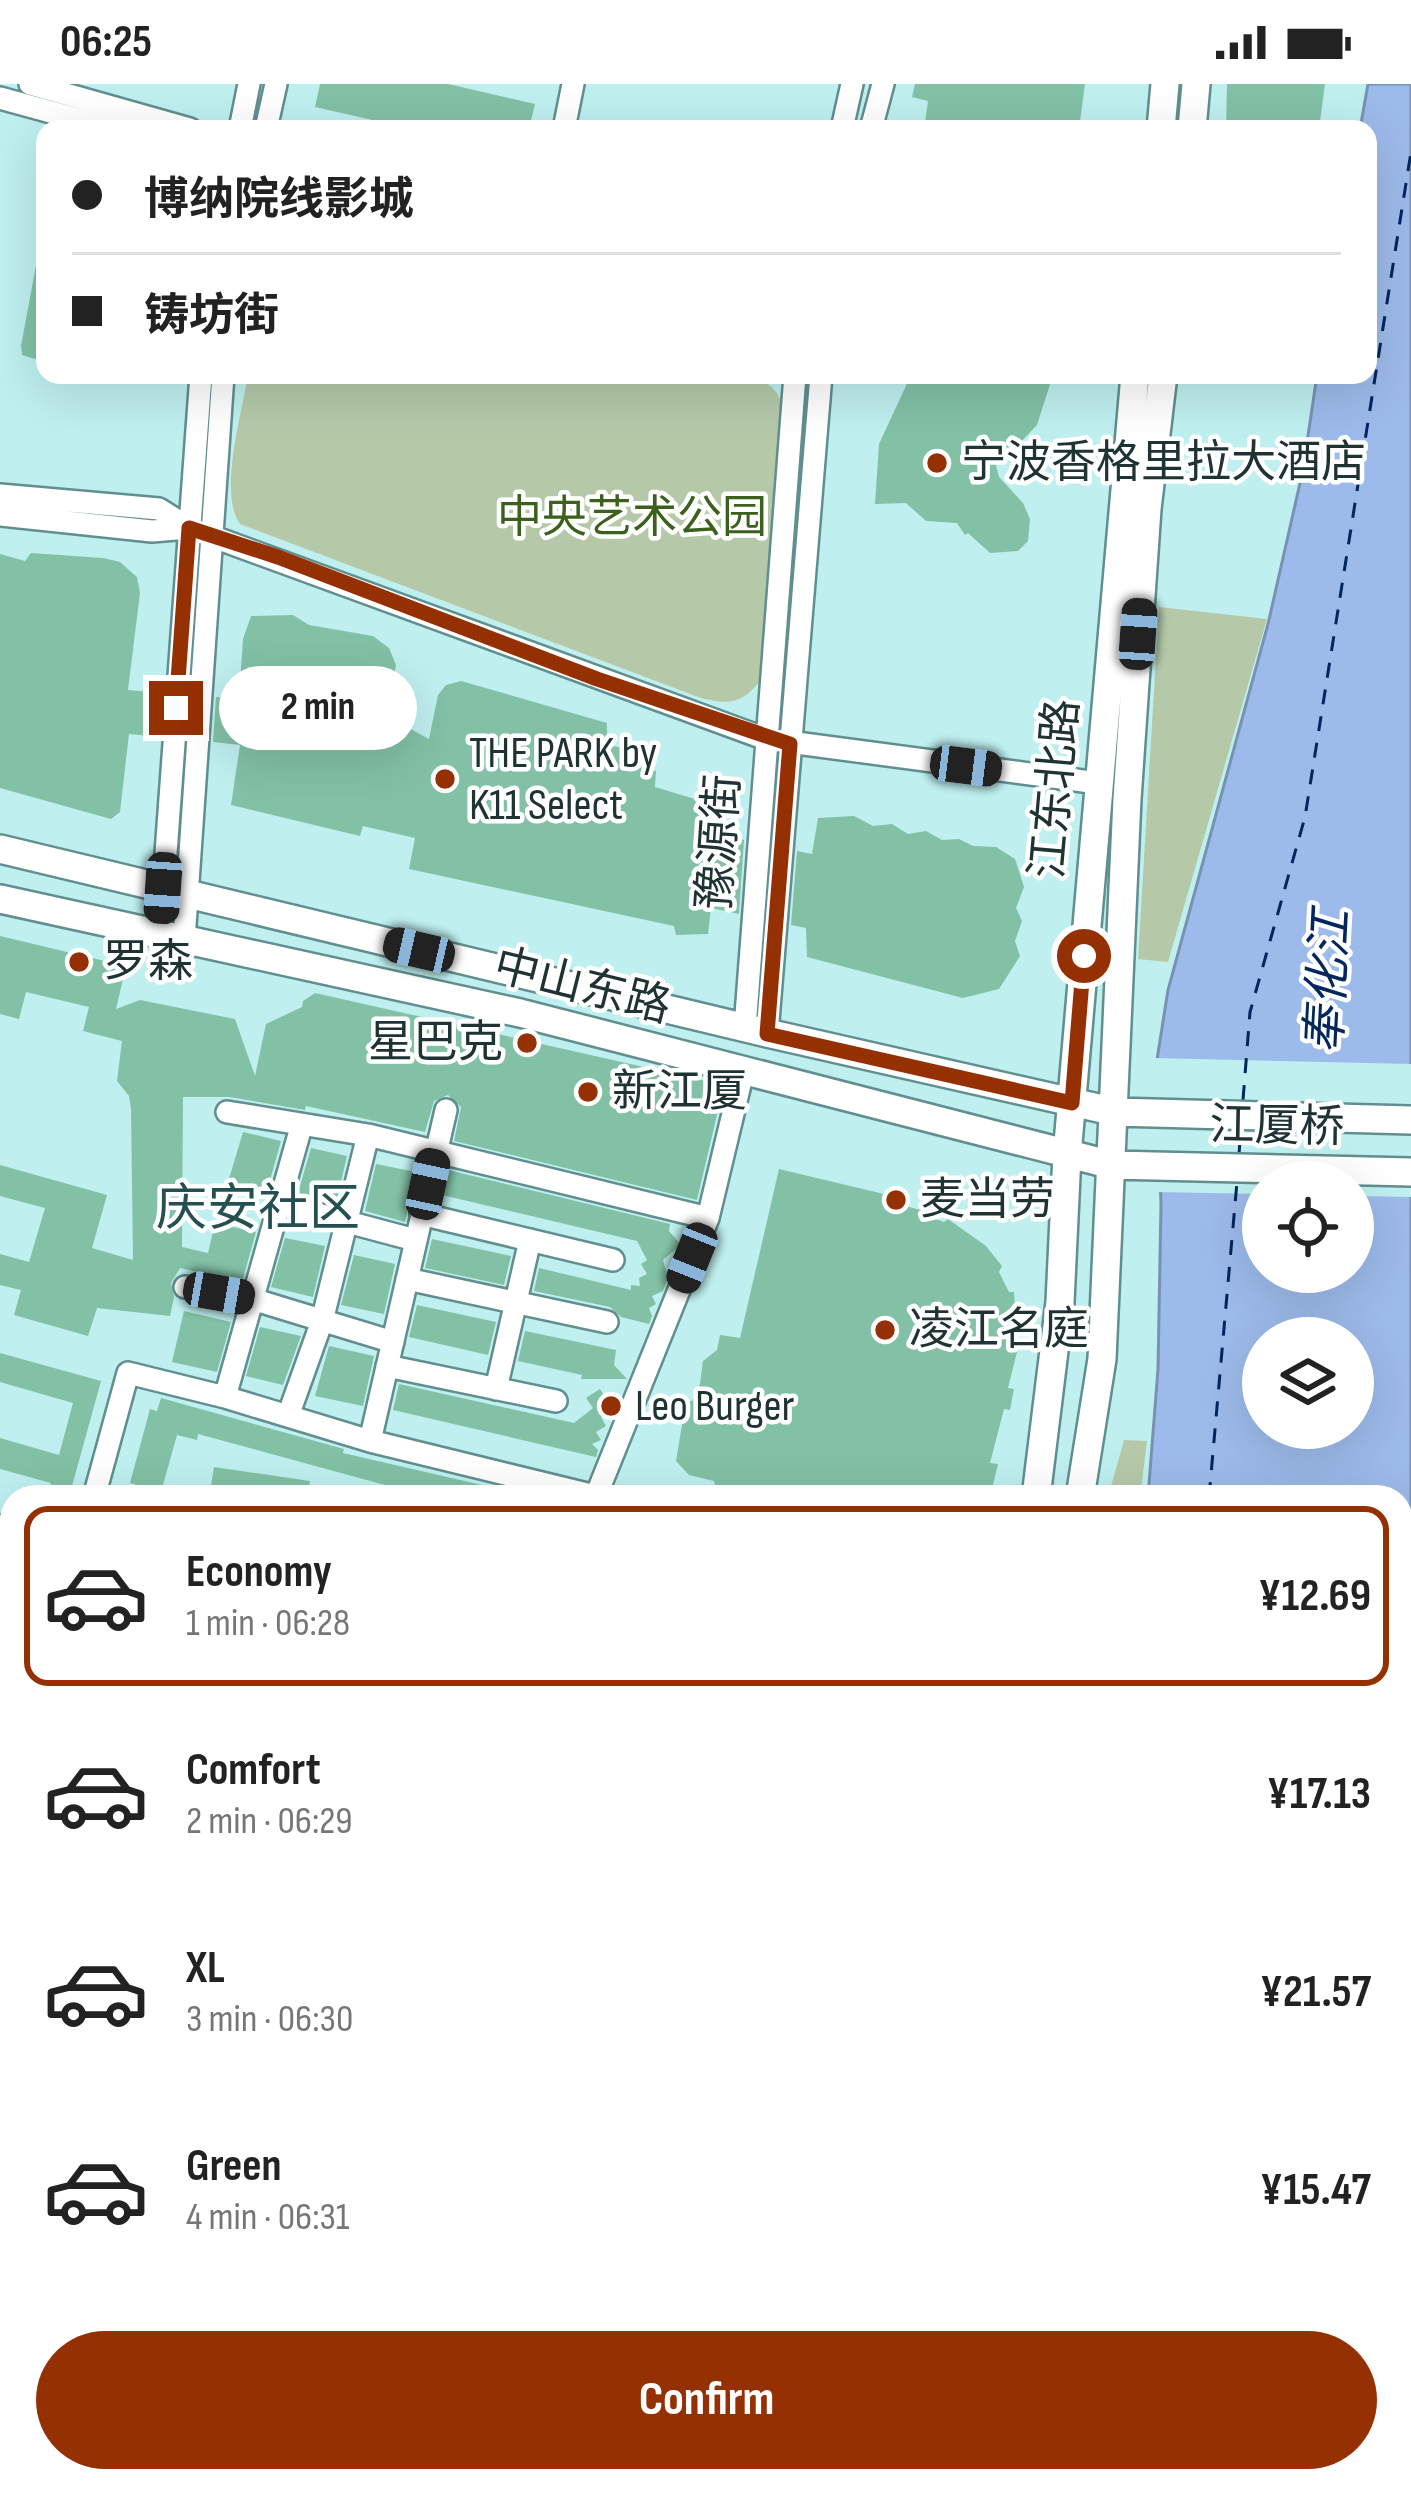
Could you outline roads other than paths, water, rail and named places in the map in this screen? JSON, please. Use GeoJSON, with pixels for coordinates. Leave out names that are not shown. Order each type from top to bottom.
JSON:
{"type":"FeatureCollection","features":[{"type":"Feature","properties":{"kind":"main road"},"geometry":{"type":"LineString","coordinates":[[1162,120],[1165,84]]}},
{"type":"Feature","properties":{"kind":"main road"},"geometry":{"type":"LineString","coordinates":[[1193,120],[1196,84]]}},
{"type":"Feature","properties":{"kind":"main road","name":"江东北路"},"geometry":{"type":"LineString","coordinates":[[1037,1485],[1060,1302],[1067,1155],[1134,384]]}},
{"type":"Feature","properties":{"kind":"main road","name":"江东北路"},"geometry":{"type":"LineString","coordinates":[[1082,1485],[1102,1359],[1112,1165],[1129,1113],[1126,800],[1147,509],[1162,384]]}},
{"type":"Feature","properties":{"kind":"main road","name":"中山东路"},"geometry":{"type":"LineString","coordinates":[[0,849],[756,1031],[1129,1113]]}},
{"type":"Feature","properties":{"kind":"main road","name":"中山东路"},"geometry":{"type":"LineString","coordinates":[[0,899],[520,1013],[1067,1155],[1141,1167]]}},
{"type":"Feature","properties":{"kind":"main road","name":"江厦桥"},"geometry":{"type":"LineString","coordinates":[[1129,1113],[1411,1120]]}},
{"type":"Feature","properties":{"kind":"main road","name":"江厦桥"},"geometry":{"type":"LineString","coordinates":[[1141,1167],[1411,1172]]}},
{"type":"Feature","properties":{"kind":"street"},"geometry":{"type":"LineString","coordinates":[[30,84],[158,120]]}},
{"type":"Feature","properties":{"kind":"street"},"geometry":{"type":"LineString","coordinates":[[242,120],[249,84]]}},
{"type":"Feature","properties":{"kind":"street"},"geometry":{"type":"LineString","coordinates":[[268,120],[276,84]]}},
{"type":"Feature","properties":{"kind":"street"},"geometry":{"type":"LineString","coordinates":[[566,120],[573,84]]}},
{"type":"Feature","properties":{"kind":"street"},"geometry":{"type":"LineString","coordinates":[[844,120],[852,84]]}},
{"type":"Feature","properties":{"kind":"street"},"geometry":{"type":"LineString","coordinates":[[873,120],[883,84]]}},
{"type":"Feature","properties":{"kind":"street"},"geometry":{"type":"LineString","coordinates":[[0,98],[80,120]]}},
{"type":"Feature","properties":{"kind":"street"},"geometry":{"type":"LineString","coordinates":[[172,937],[199,531],[201,384]]}},
{"type":"Feature","properties":{"kind":"street"},"geometry":{"type":"LineString","coordinates":[[199,531],[222,384]]}},
{"type":"Feature","properties":{"kind":"street","name":"豫源街"},"geometry":{"type":"LineString","coordinates":[[756,1031],[766,739],[794,384]]}},
{"type":"Feature","properties":{"kind":"street","name":"豫源街"},"geometry":{"type":"LineString","coordinates":[[756,1031],[790,744],[819,384]]}},
{"type":"Feature","properties":{"kind":"street"},"geometry":{"type":"LineString","coordinates":[[0,495],[159,509],[199,531],[766,739],[1098,784]]}},
{"type":"Feature","properties":{"kind":"street"},"geometry":{"type":"LineString","coordinates":[[0,515],[152,532],[199,531]]}},
{"type":"Feature","properties":{"kind":"street"},"geometry":{"type":"LineString","coordinates":[[601,1485],[708,1218],[743,1072]]}},
{"type":"Feature","properties":{"kind":"street"},"geometry":{"type":"LineString","coordinates":[[370,1441],[446,1110]]}},
{"type":"Feature","properties":{"kind":"street"},"geometry":{"type":"LineString","coordinates":[[227,1112],[368,1135],[708,1218]]}},
{"type":"Feature","properties":{"kind":"street"},"geometry":{"type":"LineString","coordinates":[[225,1396],[301,1127]]}},
{"type":"Feature","properties":{"kind":"street"},"geometry":{"type":"LineString","coordinates":[[288,1416],[322,1321],[368,1135]]}},
{"type":"Feature","properties":{"kind":"street"},"geometry":{"type":"LineString","coordinates":[[280,1204],[415,1240]]}},
{"type":"Feature","properties":{"kind":"street"},"geometry":{"type":"LineString","coordinates":[[421,1214],[613,1259]]}},
{"type":"Feature","properties":{"kind":"street"},"geometry":{"type":"LineString","coordinates":[[496,1389],[530,1240]]}},
{"type":"Feature","properties":{"kind":"street"},"geometry":{"type":"LineString","coordinates":[[407,1279],[607,1322]]}},
{"type":"Feature","properties":{"kind":"street"},"geometry":{"type":"LineString","coordinates":[[185,1287],[252,1299],[393,1342]]}},
{"type":"Feature","properties":{"kind":"street"},"geometry":{"type":"LineString","coordinates":[[388,1366],[556,1401]]}},
{"type":"Feature","properties":{"kind":"street"},"geometry":{"type":"LineString","coordinates":[[97,1485],[128,1373],[225,1396],[370,1441],[552,1485]]}},
{"type":"Feature","properties":{"kind":"water","name":"奉化江"},"geometry":{"type":"Polygon","coordinates":[[[1368,84],[1411,84],[1411,1485],[1149,1485],[1158,1369],[1161,1204],[1156,1066],[1168,990],[1268,624],[1303,470],[1316,384],[1377,384],[1377,120],[1362,120],[1368,84]]]}},
{"type":"Feature","properties":{"kind":"place","name":"宁波香格里拉大酒店"},"geometry":{"type":"Point","coordinates":[937,463]}},
{"type":"Feature","properties":{"kind":"place","name":"THE PARK by K11 Select"},"geometry":{"type":"Point","coordinates":[445,779]}},
{"type":"Feature","properties":{"kind":"place","name":"罗森"},"geometry":{"type":"Point","coordinates":[79,962]}},
{"type":"Feature","properties":{"kind":"place","name":"星巴克"},"geometry":{"type":"Point","coordinates":[527,1043]}},
{"type":"Feature","properties":{"kind":"place","name":"新江厦"},"geometry":{"type":"Point","coordinates":[588,1092]}},
{"type":"Feature","properties":{"kind":"place","name":"麦当劳"},"geometry":{"type":"Point","coordinates":[896,1200]}},
{"type":"Feature","properties":{"kind":"place","name":"凌江名庭"},"geometry":{"type":"Point","coordinates":[885,1330]}},
{"type":"Feature","properties":{"kind":"place","name":"Leo Burger"},"geometry":{"type":"Point","coordinates":[611,1406]}},
{"type":"Feature","properties":{"kind":"district","name":"庆安社区"},"geometry":{"type":"Point","coordinates":[258,1209]}},
{"type":"Feature","properties":{"kind":"park label","name":"中央艺术公园"},"geometry":{"type":"Point","coordinates":[632,518]}}]}
